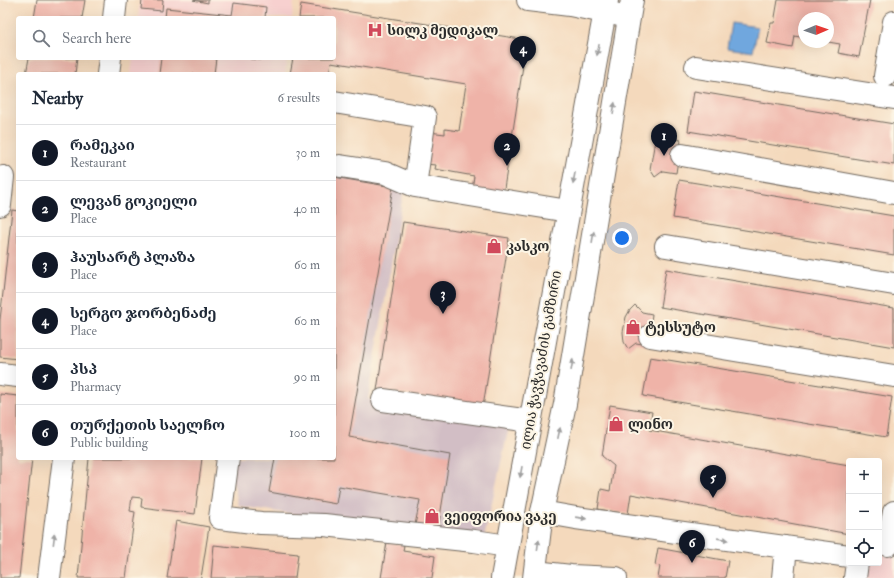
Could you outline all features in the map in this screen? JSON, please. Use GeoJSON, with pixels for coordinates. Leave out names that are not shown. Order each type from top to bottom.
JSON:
{"type":"FeatureCollection","features":[{"type":"Feature","properties":{"kind":"main road"},"geometry":{"type":"LineString","coordinates":[[114,16],[116,0]]}},
{"type":"Feature","properties":{"kind":"main road"},"geometry":{"type":"LineString","coordinates":[[528,0],[630,8],[565,404],[542,512],[535,575],[616,578]]}},
{"type":"Feature","properties":{"kind":"main road","name":"ილია ჭავჭავაძის გამზირი"},"geometry":{"type":"LineString","coordinates":[[502,578],[606,6]]}},
{"type":"Feature","properties":{"kind":"main road"},"geometry":{"type":"LineString","coordinates":[[885,76],[894,22]]}},
{"type":"Feature","properties":{"kind":"main road"},"geometry":{"type":"LineString","coordinates":[[108,72],[110,60]]}},
{"type":"Feature","properties":{"kind":"main road"},"geometry":{"type":"LineString","coordinates":[[696,67],[894,98]]}},
{"type":"Feature","properties":{"kind":"main road"},"geometry":{"type":"LineString","coordinates":[[336,102],[425,117],[415,186]]}},
{"type":"Feature","properties":{"kind":"main road"},"geometry":{"type":"LineString","coordinates":[[682,155],[894,193]]}},
{"type":"Feature","properties":{"kind":"main road"},"geometry":{"type":"LineString","coordinates":[[340,166],[385,173],[415,186],[568,212]]}},
{"type":"Feature","properties":{"kind":"main road"},"geometry":{"type":"LineString","coordinates":[[0,205],[7,177]]}},
{"type":"Feature","properties":{"kind":"main road"},"geometry":{"type":"LineString","coordinates":[[666,246],[894,284]]}},
{"type":"Feature","properties":{"kind":"main road"},"geometry":{"type":"LineString","coordinates":[[650,336],[894,376]]}},
{"type":"Feature","properties":{"kind":"main road"},"geometry":{"type":"LineString","coordinates":[[0,374],[16,376]]}},
{"type":"Feature","properties":{"kind":"main road"},"geometry":{"type":"LineString","coordinates":[[383,400],[530,421]]}},
{"type":"Feature","properties":{"kind":"main road"},"geometry":{"type":"LineString","coordinates":[[49,578],[64,460]]}},
{"type":"Feature","properties":{"kind":"main road"},"geometry":{"type":"LineString","coordinates":[[228,460],[220,518],[261,523],[324,525],[508,546]]}},
{"type":"Feature","properties":{"kind":"main road"},"geometry":{"type":"LineString","coordinates":[[542,512],[786,547],[846,564]]}},
{"type":"Feature","properties":{"kind":"main road"},"geometry":{"type":"LineString","coordinates":[[887,546],[894,512]]}},
{"type":"Feature","properties":{"kind":"main road"},"geometry":{"type":"LineString","coordinates":[[783,578],[786,547]]}},
{"type":"Feature","properties":{"kind":"shaded area"},"geometry":{"type":"Polygon","coordinates":[[[140,0],[294,1],[292,16],[138,16],[140,0]]]}},
{"type":"Feature","properties":{"kind":"shaded area"},"geometry":{"type":"Polygon","coordinates":[[[133,60],[287,60],[285,72],[131,72],[133,60]]]}},
{"type":"Feature","properties":{"kind":"shaded area"},"geometry":{"type":"Polygon","coordinates":[[[336,174],[405,183],[368,399],[511,418],[483,543],[239,506],[228,460],[336,460],[336,174]]]}},
{"type":"Feature","properties":{"kind":"shaded area"},"geometry":{"type":"Polygon","coordinates":[[[888,545],[894,545],[894,578],[862,578],[862,573],[868,566],[882,566],[882,552],[888,545]]]}},
{"type":"Feature","properties":{"kind":"water"},"geometry":{"type":"Polygon","coordinates":[[[731,23],[758,27],[753,52],[727,48],[731,23]]]}},
{"type":"Feature","properties":{"kind":"building"},"geometry":{"type":"Polygon","coordinates":[[[37,0],[85,0],[82,16],[34,16],[37,0]]]}},
{"type":"Feature","properties":{"kind":"building"},"geometry":{"type":"Polygon","coordinates":[[[142,0],[163,0],[162,11],[141,9],[142,0]]]}},
{"type":"Feature","properties":{"kind":"building"},"geometry":{"type":"Polygon","coordinates":[[[193,0],[208,0],[208,3],[193,0]]]}},
{"type":"Feature","properties":{"kind":"building"},"geometry":{"type":"Polygon","coordinates":[[[778,0],[870,0],[859,57],[838,53],[840,44],[834,43],[834,12],[798,12],[798,37],[795,36],[793,48],[767,43],[771,23],[774,23],[778,0]]]}},
{"type":"Feature","properties":{"kind":"building"},"geometry":{"type":"Polygon","coordinates":[[[234,3],[266,7],[265,16],[165,16],[166,8],[232,15],[234,3]]]}},
{"type":"Feature","properties":{"kind":"building"},"geometry":{"type":"Polygon","coordinates":[[[301,4],[527,40],[503,195],[472,190],[474,176],[435,169],[436,165],[424,164],[429,132],[445,134],[445,129],[459,131],[466,84],[331,62],[329,72],[290,72],[293,60],[336,60],[336,16],[299,16],[301,4]]]}},
{"type":"Feature","properties":{"kind":"building"},"geometry":{"type":"Polygon","coordinates":[[[29,60],[77,60],[75,72],[26,72],[29,60]]]}},
{"type":"Feature","properties":{"kind":"building"},"geometry":{"type":"Polygon","coordinates":[[[161,60],[216,60],[214,72],[159,72],[161,60]]]}},
{"type":"Feature","properties":{"kind":"building"},"geometry":{"type":"Polygon","coordinates":[[[694,91],[894,124],[894,165],[688,131],[694,91]]]}},
{"type":"Feature","properties":{"kind":"building"},"geometry":{"type":"Polygon","coordinates":[[[662,131],[668,138],[681,140],[676,173],[663,171],[655,177],[650,169],[656,135],[662,131]]]}},
{"type":"Feature","properties":{"kind":"building"},"geometry":{"type":"Polygon","coordinates":[[[336,177],[393,187],[349,437],[450,455],[438,529],[415,525],[420,500],[339,486],[336,504],[269,492],[275,460],[336,460],[336,177]]]}},
{"type":"Feature","properties":{"kind":"building"},"geometry":{"type":"Polygon","coordinates":[[[679,180],[894,216],[894,255],[673,218],[679,180]]]}},
{"type":"Feature","properties":{"kind":"building"},"geometry":{"type":"Polygon","coordinates":[[[12,210],[16,211],[16,359],[0,357],[0,320],[12,210]]]}},
{"type":"Feature","properties":{"kind":"building"},"geometry":{"type":"Polygon","coordinates":[[[403,222],[509,238],[483,407],[377,390],[403,222]]]}},
{"type":"Feature","properties":{"kind":"building"},"geometry":{"type":"Polygon","coordinates":[[[666,269],[894,308],[894,347],[660,307],[666,269]]]}},
{"type":"Feature","properties":{"kind":"building"},"geometry":{"type":"Polygon","coordinates":[[[635,305],[642,312],[652,314],[648,345],[636,343],[628,349],[624,342],[623,332],[626,317],[635,305]]]}},
{"type":"Feature","properties":{"kind":"building"},"geometry":{"type":"Polygon","coordinates":[[[650,357],[892,397],[886,437],[643,396],[650,357]]]}},
{"type":"Feature","properties":{"kind":"building"},"geometry":{"type":"Polygon","coordinates":[[[0,394],[16,396],[16,460],[32,460],[19,578],[0,578],[0,394]]]}},
{"type":"Feature","properties":{"kind":"building"},"geometry":{"type":"Polygon","coordinates":[[[610,405],[652,412],[649,430],[846,464],[846,533],[631,494],[628,514],[598,509],[601,489],[610,491],[614,466],[602,456],[610,405]]]}},
{"type":"Feature","properties":{"kind":"building"},"geometry":{"type":"Polygon","coordinates":[[[89,460],[202,460],[195,514],[141,507],[142,498],[132,497],[130,511],[135,512],[126,578],[78,578],[89,460]]]}},
{"type":"Feature","properties":{"kind":"building"},"geometry":{"type":"Polygon","coordinates":[[[176,521],[209,527],[201,578],[167,578],[176,521]]]}},
{"type":"Feature","properties":{"kind":"building"},"geometry":{"type":"Polygon","coordinates":[[[387,542],[404,545],[403,551],[435,556],[432,578],[381,578],[387,542]]]}},
{"type":"Feature","properties":{"kind":"building"},"geometry":{"type":"Polygon","coordinates":[[[214,545],[298,554],[295,578],[211,578],[214,545]]]}},
{"type":"Feature","properties":{"kind":"building"},"geometry":{"type":"Polygon","coordinates":[[[658,548],[728,561],[725,578],[658,578],[660,566],[655,565],[658,548]]]}},
{"type":"Feature","properties":{"kind":"place","name":"სილკ მედიკალ"},"geometry":{"type":"Point","coordinates":[375,30]}},
{"type":"Feature","properties":{"kind":"place","name":"სერგო ჯორბენაძე"},"geometry":{"type":"Point","coordinates":[523,69]}},
{"type":"Feature","properties":{"kind":"place","name":"რამეკაი"},"geometry":{"type":"Point","coordinates":[664,156]}},
{"type":"Feature","properties":{"kind":"place","name":"ლევან გოკიელი"},"geometry":{"type":"Point","coordinates":[507,166]}},
{"type":"Feature","properties":{"kind":"place","name":"კასკო"},"geometry":{"type":"Point","coordinates":[494,246]}},
{"type":"Feature","properties":{"kind":"place","name":"ჰაუსარტ პლაზა"},"geometry":{"type":"Point","coordinates":[443,314]}},
{"type":"Feature","properties":{"kind":"place","name":"ტესსუტო"},"geometry":{"type":"Point","coordinates":[633,327]}},
{"type":"Feature","properties":{"kind":"place","name":"ლინო"},"geometry":{"type":"Point","coordinates":[616,424]}},
{"type":"Feature","properties":{"kind":"place","name":"პსპ"},"geometry":{"type":"Point","coordinates":[713,498]}},
{"type":"Feature","properties":{"kind":"place","name":"ვეიფორია ვაკე"},"geometry":{"type":"Point","coordinates":[432,516]}},
{"type":"Feature","properties":{"kind":"place","name":"თურქეთის საელჩო"},"geometry":{"type":"Point","coordinates":[692,563]}}]}
